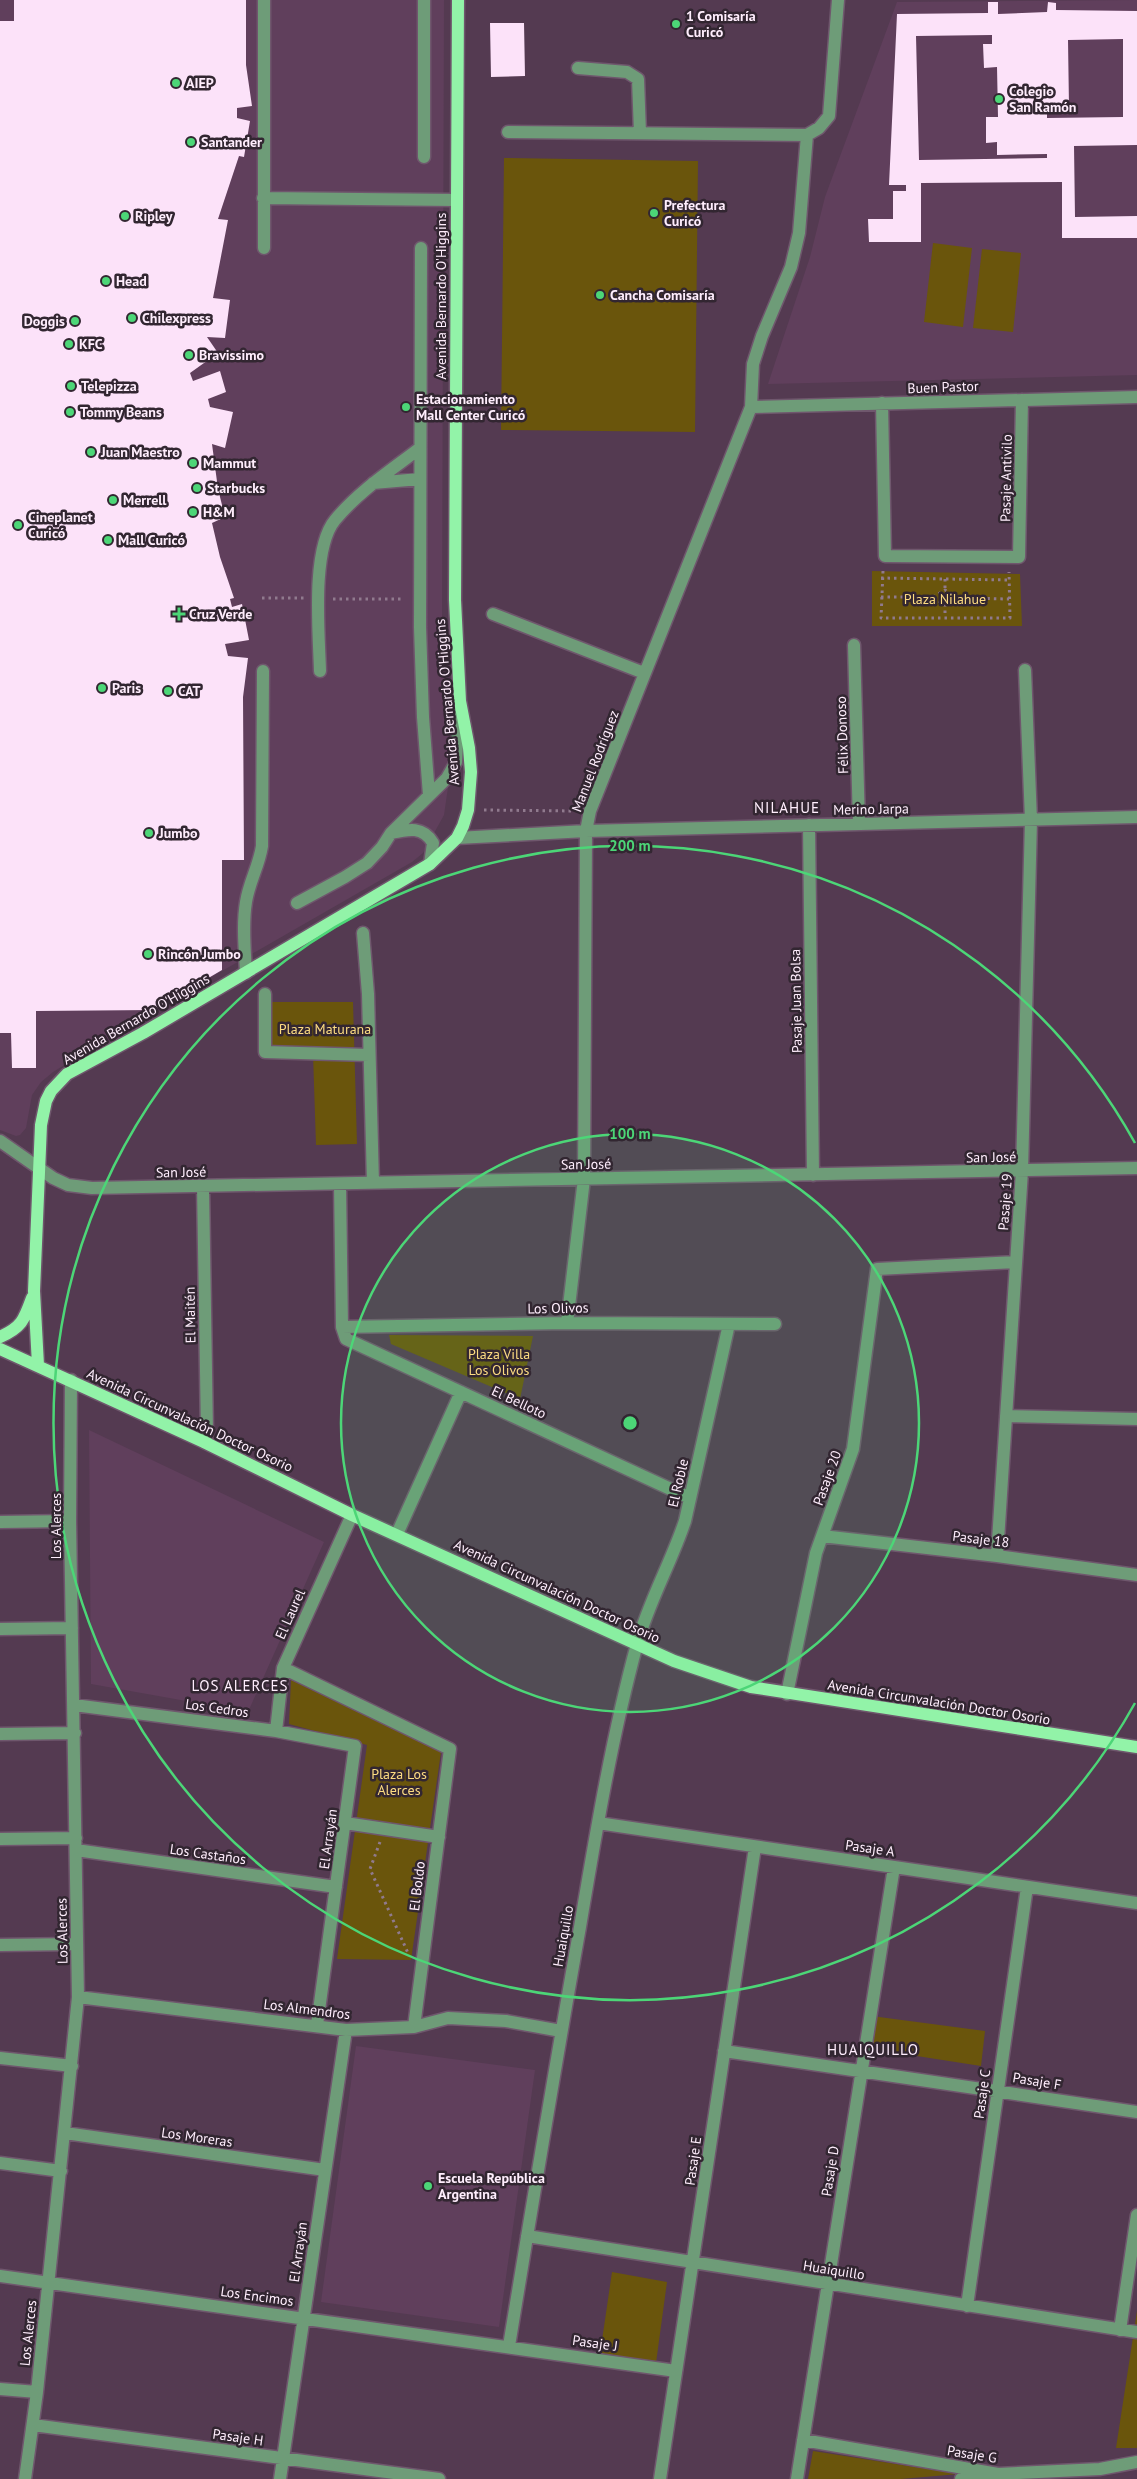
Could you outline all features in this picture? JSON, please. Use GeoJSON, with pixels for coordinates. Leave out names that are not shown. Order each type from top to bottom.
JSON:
{"type":"FeatureCollection","features":[{"type":"Feature","properties":{"kind":"main road","name":"Avenida Bernardo O'Higgins"},"geometry":{"type":"LineString","coordinates":[[40,1170],[40,1126],[43,1110],[52,1091],[67,1074],[246,973],[430,864],[456,838],[463,826],[468,810],[470,772],[469,748],[460,701],[455,600],[458,0]]}},
{"type":"Feature","properties":{"kind":"main road"},"geometry":{"type":"LineString","coordinates":[[38,1365],[34,1291],[40,1170]]}},
{"type":"Feature","properties":{"kind":"main road"},"geometry":{"type":"LineString","coordinates":[[0,1337],[16,1330],[24,1320],[34,1291]]}},
{"type":"Feature","properties":{"kind":"main road","name":"Avenida Circunvalación Doctor Osorio"},"geometry":{"type":"LineString","coordinates":[[0,1349],[204,1442],[352,1515],[637,1643],[722,1679],[787,1694],[1137,1747]]}},
{"type":"Feature","properties":{"kind":"street"},"geometry":{"type":"LineString","coordinates":[[264,0],[264,248]]}},
{"type":"Feature","properties":{"kind":"street"},"geometry":{"type":"LineString","coordinates":[[424,0],[424,157]]}},
{"type":"Feature","properties":{"kind":"street"},"geometry":{"type":"LineString","coordinates":[[508,132],[807,135],[819,128],[829,116],[838,0]]}},
{"type":"Feature","properties":{"kind":"street"},"geometry":{"type":"LineString","coordinates":[[578,68],[627,72],[638,78],[640,133]]}},
{"type":"Feature","properties":{"kind":"street","name":"Manuel Rodríguez"},"geometry":{"type":"LineString","coordinates":[[566,1323],[584,1180],[586,831],[590,811],[751,407],[753,364],[762,336],[791,267],[799,233],[807,135]]}},
{"type":"Feature","properties":{"kind":"street"},"geometry":{"type":"LineString","coordinates":[[264,198],[456,200]]}},
{"type":"Feature","properties":{"kind":"street"},"geometry":{"type":"LineString","coordinates":[[421,248],[420,600],[423,717],[429,795]]}},
{"type":"Feature","properties":{"kind":"street","name":"Buen Pastor"},"geometry":{"type":"LineString","coordinates":[[751,407],[1137,396]]}},
{"type":"Feature","properties":{"kind":"street","name":"Pasaje Antivilo"},"geometry":{"type":"LineString","coordinates":[[1014,557],[1022,400]]}},
{"type":"Feature","properties":{"kind":"street"},"geometry":{"type":"LineString","coordinates":[[882,403],[885,556],[1014,557]]}},
{"type":"Feature","properties":{"kind":"street"},"geometry":{"type":"LineString","coordinates":[[320,671],[319,570],[326,540],[334,521],[371,484],[420,448]]}},
{"type":"Feature","properties":{"kind":"street"},"geometry":{"type":"LineString","coordinates":[[371,484],[420,479]]}},
{"type":"Feature","properties":{"kind":"street"},"geometry":{"type":"LineString","coordinates":[[493,614],[644,673]]}},
{"type":"Feature","properties":{"kind":"street","name":"Félix Donoso"},"geometry":{"type":"LineString","coordinates":[[854,646],[859,824]]}},
{"type":"Feature","properties":{"kind":"street","name":"Pasaje 19"},"geometry":{"type":"LineString","coordinates":[[997,1556],[1022,1172],[1031,820],[1025,670]]}},
{"type":"Feature","properties":{"kind":"street"},"geometry":{"type":"LineString","coordinates":[[246,973],[244,924],[246,902],[251,879],[260,863],[262,846],[262,671]]}},
{"type":"Feature","properties":{"kind":"street"},"geometry":{"type":"LineString","coordinates":[[297,903],[367,863],[382,848],[392,832],[454,769],[458,752],[460,701]]}},
{"type":"Feature","properties":{"kind":"street","name":"Merino Jarpa"},"geometry":{"type":"LineString","coordinates":[[456,838],[586,831],[1137,817]]}},
{"type":"Feature","properties":{"kind":"street","name":"Pasaje Juan Bolsa"},"geometry":{"type":"LineString","coordinates":[[809,825],[813,1175]]}},
{"type":"Feature","properties":{"kind":"street"},"geometry":{"type":"LineString","coordinates":[[392,832],[415,829],[430,837],[433,843],[430,864]]}},
{"type":"Feature","properties":{"kind":"street"},"geometry":{"type":"LineString","coordinates":[[362,934],[374,1183]]}},
{"type":"Feature","properties":{"kind":"street"},"geometry":{"type":"LineString","coordinates":[[265,994],[266,1052],[369,1055]]}},
{"type":"Feature","properties":{"kind":"street","name":"San José"},"geometry":{"type":"LineString","coordinates":[[0,1141],[40,1170],[68,1185],[92,1188],[1022,1172],[1137,1168]]}},
{"type":"Feature","properties":{"kind":"street"},"geometry":{"type":"LineString","coordinates":[[340,1184],[342,1327]]}},
{"type":"Feature","properties":{"kind":"street","name":"El Maitén"},"geometry":{"type":"LineString","coordinates":[[203,1186],[207,1432],[204,1442]]}},
{"type":"Feature","properties":{"kind":"street","name":"Pasaje 20"},"geometry":{"type":"LineString","coordinates":[[787,1694],[816,1553],[847,1470],[857,1430],[878,1269],[1016,1262]]}},
{"type":"Feature","properties":{"kind":"street","name":"Los Olivos"},"geometry":{"type":"LineString","coordinates":[[342,1327],[566,1323],[775,1324]]}},
{"type":"Feature","properties":{"kind":"street","name":"El Roble"},"geometry":{"type":"LineString","coordinates":[[637,1643],[657,1585],[677,1545],[690,1498],[729,1324]]}},
{"type":"Feature","properties":{"kind":"street","name":"El Belloto"},"geometry":{"type":"LineString","coordinates":[[342,1327],[346,1339],[690,1498]]}},
{"type":"Feature","properties":{"kind":"street","name":"Los Alerces"},"geometry":{"type":"LineString","coordinates":[[25,2479],[34,2425],[48,2283],[62,2171],[78,1997],[70,1522],[71,1380]]}},
{"type":"Feature","properties":{"kind":"street"},"geometry":{"type":"LineString","coordinates":[[397,1534],[460,1392]]}},
{"type":"Feature","properties":{"kind":"street"},"geometry":{"type":"LineString","coordinates":[[1006,1416],[1137,1419]]}},
{"type":"Feature","properties":{"kind":"street","name":"El Laurel"},"geometry":{"type":"LineString","coordinates":[[276,1731],[283,1668],[352,1515]]}},
{"type":"Feature","properties":{"kind":"street"},"geometry":{"type":"LineString","coordinates":[[0,1522],[70,1522]]}},
{"type":"Feature","properties":{"kind":"street","name":"Pasaje 18"},"geometry":{"type":"LineString","coordinates":[[822,1536],[997,1556],[1137,1575]]}},
{"type":"Feature","properties":{"kind":"street"},"geometry":{"type":"LineString","coordinates":[[0,1629],[72,1628]]}},
{"type":"Feature","properties":{"kind":"street","name":"Huaiquillo"},"geometry":{"type":"LineString","coordinates":[[509,2346],[561,2031],[598,1823],[637,1643]]}},
{"type":"Feature","properties":{"kind":"street","name":"El Boldo"},"geometry":{"type":"LineString","coordinates":[[283,1668],[450,1749],[414,2027]]}},
{"type":"Feature","properties":{"kind":"street","name":"Los Cedros"},"geometry":{"type":"LineString","coordinates":[[74,1705],[276,1731],[355,1746]]}},
{"type":"Feature","properties":{"kind":"street"},"geometry":{"type":"LineString","coordinates":[[0,1734],[75,1733]]}},
{"type":"Feature","properties":{"kind":"street","name":"El Arrayán"},"geometry":{"type":"LineString","coordinates":[[317,2026],[355,1746]]}},
{"type":"Feature","properties":{"kind":"street"},"geometry":{"type":"LineString","coordinates":[[345,1823],[439,1837]]}},
{"type":"Feature","properties":{"kind":"street","name":"Pasaje A"},"geometry":{"type":"LineString","coordinates":[[598,1823],[1137,1904]]}},
{"type":"Feature","properties":{"kind":"street","name":"Los Castaños"},"geometry":{"type":"LineString","coordinates":[[0,1839],[76,1844],[336,1887]]}},
{"type":"Feature","properties":{"kind":"street","name":"Pasaje E"},"geometry":{"type":"LineString","coordinates":[[660,2479],[755,1846]]}},
{"type":"Feature","properties":{"kind":"street","name":"Pasaje D"},"geometry":{"type":"LineString","coordinates":[[797,2479],[894,1867]]}},
{"type":"Feature","properties":{"kind":"street","name":"Pasaje C"},"geometry":{"type":"LineString","coordinates":[[967,2306],[1027,1887]]}},
{"type":"Feature","properties":{"kind":"street"},"geometry":{"type":"LineString","coordinates":[[0,1945],[77,1944]]}},
{"type":"Feature","properties":{"kind":"street","name":"Los Almendros"},"geometry":{"type":"LineString","coordinates":[[78,1997],[346,2030],[414,2027],[448,2018],[506,2021],[561,2031]]}},
{"type":"Feature","properties":{"kind":"street","name":"El Arrayán"},"geometry":{"type":"LineString","coordinates":[[280,2479],[346,2030]]}},
{"type":"Feature","properties":{"kind":"street","name":"Pasaje F"},"geometry":{"type":"LineString","coordinates":[[724,2051],[1137,2112]]}},
{"type":"Feature","properties":{"kind":"street"},"geometry":{"type":"LineString","coordinates":[[0,2058],[72,2066]]}},
{"type":"Feature","properties":{"kind":"street","name":"Los Moreras"},"geometry":{"type":"LineString","coordinates":[[65,2133],[325,2170]]}},
{"type":"Feature","properties":{"kind":"street"},"geometry":{"type":"LineString","coordinates":[[0,2163],[62,2171]]}},
{"type":"Feature","properties":{"kind":"street"},"geometry":{"type":"LineString","coordinates":[[1120,2330],[1137,2215]]}},
{"type":"Feature","properties":{"kind":"street","name":"Huaiquillo"},"geometry":{"type":"LineString","coordinates":[[527,2236],[1137,2332]]}},
{"type":"Feature","properties":{"kind":"street","name":"Los Encimos"},"geometry":{"type":"LineString","coordinates":[[0,2276],[509,2346]]}},
{"type":"Feature","properties":{"kind":"street","name":"Pasaje J"},"geometry":{"type":"LineString","coordinates":[[509,2346],[676,2371]]}},
{"type":"Feature","properties":{"kind":"street"},"geometry":{"type":"LineString","coordinates":[[0,2388],[37,2392]]}},
{"type":"Feature","properties":{"kind":"street","name":"Pasaje H"},"geometry":{"type":"LineString","coordinates":[[34,2425],[439,2479]]}},
{"type":"Feature","properties":{"kind":"street","name":"Pasaje G"},"geometry":{"type":"LineString","coordinates":[[803,2440],[998,2474],[1100,2469],[1137,2462]]}},
{"type":"Feature","properties":{"kind":"street"},"geometry":{"type":"LineString","coordinates":[[961,2479],[998,2474]]}},
{"type":"Feature","properties":{"kind":"path"},"geometry":{"type":"LineString","coordinates":[[885,556],[881,578],[881,618],[1010,618],[1009,580],[1014,557]]}},
{"type":"Feature","properties":{"kind":"path"},"geometry":{"type":"LineString","coordinates":[[881,578],[1009,580]]}},
{"type":"Feature","properties":{"kind":"path"},"geometry":{"type":"LineString","coordinates":[[945,579],[945,590]]}},
{"type":"Feature","properties":{"kind":"path"},"geometry":{"type":"LineString","coordinates":[[881,597],[932,597],[945,590]]}},
{"type":"Feature","properties":{"kind":"path"},"geometry":{"type":"LineString","coordinates":[[945,590],[958,598]]}},
{"type":"Feature","properties":{"kind":"path"},"geometry":{"type":"LineString","coordinates":[[932,597],[945,605]]}},
{"type":"Feature","properties":{"kind":"path"},"geometry":{"type":"LineString","coordinates":[[262,598],[420,600]]}},
{"type":"Feature","properties":{"kind":"path"},"geometry":{"type":"LineString","coordinates":[[945,605],[958,598],[1009,599]]}},
{"type":"Feature","properties":{"kind":"path"},"geometry":{"type":"LineString","coordinates":[[945,605],[945,617]]}},
{"type":"Feature","properties":{"kind":"path"},"geometry":{"type":"LineString","coordinates":[[468,810],[590,811]]}},
{"type":"Feature","properties":{"kind":"path"},"geometry":{"type":"LineString","coordinates":[[384,1830],[370,1869],[411,1960],[422,1968]]}},
{"type":"Feature","properties":{"kind":"shaded area"},"geometry":{"type":"Polygon","coordinates":[[[0,0],[444,0],[442,624],[447,724],[452,760],[444,815],[423,853],[412,862],[154,1010],[53,1072],[41,1082],[32,1095],[26,1128],[20,1135],[16,1136],[0,1130],[0,0]]]}},
{"type":"Feature","properties":{"kind":"shaded area","name":"Colegio San Ramón"},"geometry":{"type":"Polygon","coordinates":[[[1137,0],[1137,375],[768,384],[810,257],[825,197],[897,2],[1137,0]]]}},
{"type":"Feature","properties":{"kind":"shaded area"},"geometry":{"type":"Polygon","coordinates":[[[89,1430],[324,1542],[248,1712],[91,1684],[89,1430]]]}},
{"type":"Feature","properties":{"kind":"shaded area","name":"Escuela República Argentina"},"geometry":{"type":"Polygon","coordinates":[[[356,2046],[535,2070],[499,2327],[321,2302],[356,2046]]]}},
{"type":"Feature","properties":{"kind":"green space","name":"Cancha Comisaría"},"geometry":{"type":"Polygon","coordinates":[[[504,158],[698,161],[695,432],[501,430],[504,158]]]}},
{"type":"Feature","properties":{"kind":"green space"},"geometry":{"type":"Polygon","coordinates":[[[933,243],[972,248],[963,327],[924,322],[933,243]]]}},
{"type":"Feature","properties":{"kind":"green space"},"geometry":{"type":"Polygon","coordinates":[[[982,249],[1021,253],[1013,332],[973,328],[982,249]]]}},
{"type":"Feature","properties":{"kind":"green space","name":"Plaza Nilahue"},"geometry":{"type":"Polygon","coordinates":[[[872,571],[1020,574],[1022,626],[872,626],[872,571]]]}},
{"type":"Feature","properties":{"kind":"green space","name":"Plaza Maturana"},"geometry":{"type":"Polygon","coordinates":[[[272,1002],[353,1002],[357,1144],[316,1145],[313,1054],[272,1053],[272,1002]]]}},
{"type":"Feature","properties":{"kind":"green space","name":"Plaza Villa Los Olivos"},"geometry":{"type":"Polygon","coordinates":[[[389,1335],[533,1336],[520,1399],[391,1344],[389,1335]]]}},
{"type":"Feature","properties":{"kind":"green space","name":"Plaza Los Alerces"},"geometry":{"type":"Polygon","coordinates":[[[291,1680],[441,1752],[411,1960],[337,1959],[367,1745],[289,1724],[291,1680]]]}},
{"type":"Feature","properties":{"kind":"green space"},"geometry":{"type":"Polygon","coordinates":[[[864,2015],[985,2031],[981,2066],[859,2047],[864,2015]]]}},
{"type":"Feature","properties":{"kind":"green space"},"geometry":{"type":"Polygon","coordinates":[[[612,2272],[667,2282],[656,2363],[600,2354],[612,2272]]]}},
{"type":"Feature","properties":{"kind":"green space"},"geometry":{"type":"Polygon","coordinates":[[[1137,2311],[1137,2448],[1116,2448],[1137,2311]]]}},
{"type":"Feature","properties":{"kind":"green space"},"geometry":{"type":"Polygon","coordinates":[[[813,2451],[959,2474],[901,2479],[808,2479],[813,2451]]]}},
{"type":"Feature","properties":{"kind":"building","name":"Mall Curicó"},"geometry":{"type":"Polygon","coordinates":[[[14,0],[246,0],[246,65],[252,106],[237,108],[237,118],[250,121],[244,157],[239,156],[218,219],[228,220],[213,298],[230,300],[225,338],[207,337],[218,353],[190,373],[193,381],[220,371],[226,392],[208,399],[210,407],[233,412],[225,448],[212,444],[218,489],[225,517],[212,523],[220,557],[234,598],[230,599],[232,607],[242,604],[249,640],[225,644],[228,656],[248,658],[243,697],[244,860],[222,860],[222,970],[154,1010],[36,1011],[36,1068],[12,1068],[11,1033],[0,1033],[0,21],[14,21],[14,0]]]}},
{"type":"Feature","properties":{"kind":"building"},"geometry":{"type":"Polygon","coordinates":[[[988,2],[998,2],[998,14],[1047,12],[1048,2],[1056,3],[1056,10],[1137,11],[1137,145],[1074,146],[1075,217],[1137,216],[1137,238],[1062,238],[1062,182],[921,183],[921,242],[869,242],[868,219],[893,219],[893,191],[906,191],[906,185],[889,185],[897,14],[988,13],[988,2]],[[992,35],[916,36],[919,160],[1047,158],[1047,154],[997,155],[997,142],[986,143],[986,117],[998,117],[997,67],[984,68],[983,44],[992,44],[992,35]],[[1123,39],[1068,40],[1069,107],[1047,107],[1047,118],[1123,117],[1123,39]]]}},
{"type":"Feature","properties":{"kind":"building"},"geometry":{"type":"Polygon","coordinates":[[[490,23],[524,23],[525,76],[491,77],[490,23]]]}},
{"type":"Feature","properties":{"kind":"place","name":"1 Comisaría Curicó"},"geometry":{"type":"Point","coordinates":[676,24]}},
{"type":"Feature","properties":{"kind":"place","name":"AIEP"},"geometry":{"type":"Point","coordinates":[176,83]}},
{"type":"Feature","properties":{"kind":"place","name":"Colegio San Ramón"},"geometry":{"type":"Point","coordinates":[999,99]}},
{"type":"Feature","properties":{"kind":"place","name":"Santander"},"geometry":{"type":"Point","coordinates":[191,142]}},
{"type":"Feature","properties":{"kind":"place","name":"Prefectura Curicó"},"geometry":{"type":"Point","coordinates":[654,213]}},
{"type":"Feature","properties":{"kind":"place","name":"Ripley"},"geometry":{"type":"Point","coordinates":[125,216]}},
{"type":"Feature","properties":{"kind":"place","name":"Head"},"geometry":{"type":"Point","coordinates":[106,281]}},
{"type":"Feature","properties":{"kind":"place","name":"Cancha Comisaría"},"geometry":{"type":"Point","coordinates":[600,295]}},
{"type":"Feature","properties":{"kind":"place","name":"Chilexpress"},"geometry":{"type":"Point","coordinates":[132,318]}},
{"type":"Feature","properties":{"kind":"place","name":"Doggis"},"geometry":{"type":"Point","coordinates":[75,321]}},
{"type":"Feature","properties":{"kind":"place","name":"KFC"},"geometry":{"type":"Point","coordinates":[69,344]}},
{"type":"Feature","properties":{"kind":"place","name":"Bravissimo"},"geometry":{"type":"Point","coordinates":[189,355]}},
{"type":"Feature","properties":{"kind":"place","name":"Telepizza"},"geometry":{"type":"Point","coordinates":[71,386]}},
{"type":"Feature","properties":{"kind":"place","name":"Estacionamiento Mall Center Curicó"},"geometry":{"type":"Point","coordinates":[406,407]}},
{"type":"Feature","properties":{"kind":"place","name":"Tommy Beans"},"geometry":{"type":"Point","coordinates":[70,412]}},
{"type":"Feature","properties":{"kind":"place","name":"Juan Maestro"},"geometry":{"type":"Point","coordinates":[91,452]}},
{"type":"Feature","properties":{"kind":"place","name":"Mammut"},"geometry":{"type":"Point","coordinates":[193,463]}},
{"type":"Feature","properties":{"kind":"place","name":"Starbucks"},"geometry":{"type":"Point","coordinates":[197,488]}},
{"type":"Feature","properties":{"kind":"place","name":"Merrell"},"geometry":{"type":"Point","coordinates":[113,500]}},
{"type":"Feature","properties":{"kind":"place","name":"H&M"},"geometry":{"type":"Point","coordinates":[193,512]}},
{"type":"Feature","properties":{"kind":"place","name":"Cineplanet Curicó"},"geometry":{"type":"Point","coordinates":[18,525]}},
{"type":"Feature","properties":{"kind":"place","name":"Mall Curicó"},"geometry":{"type":"Point","coordinates":[108,540]}},
{"type":"Feature","properties":{"kind":"place","name":"Cruz Verde"},"geometry":{"type":"Point","coordinates":[179,614]}},
{"type":"Feature","properties":{"kind":"place","name":"Paris"},"geometry":{"type":"Point","coordinates":[102,688]}},
{"type":"Feature","properties":{"kind":"place","name":"CAT"},"geometry":{"type":"Point","coordinates":[168,691]}},
{"type":"Feature","properties":{"kind":"place","name":"Jumbo"},"geometry":{"type":"Point","coordinates":[149,833]}},
{"type":"Feature","properties":{"kind":"place","name":"Rincón Jumbo"},"geometry":{"type":"Point","coordinates":[148,954]}},
{"type":"Feature","properties":{"kind":"place","name":"Escuela República Argentina"},"geometry":{"type":"Point","coordinates":[428,2186]}},
{"type":"Feature","properties":{"kind":"district","name":"NILAHUE"},"geometry":{"type":"Point","coordinates":[787,807]}},
{"type":"Feature","properties":{"kind":"district","name":"LOS ALERCES"},"geometry":{"type":"Point","coordinates":[240,1685]}},
{"type":"Feature","properties":{"kind":"district","name":"HUAIQUILLO"},"geometry":{"type":"Point","coordinates":[873,2049]}}]}
